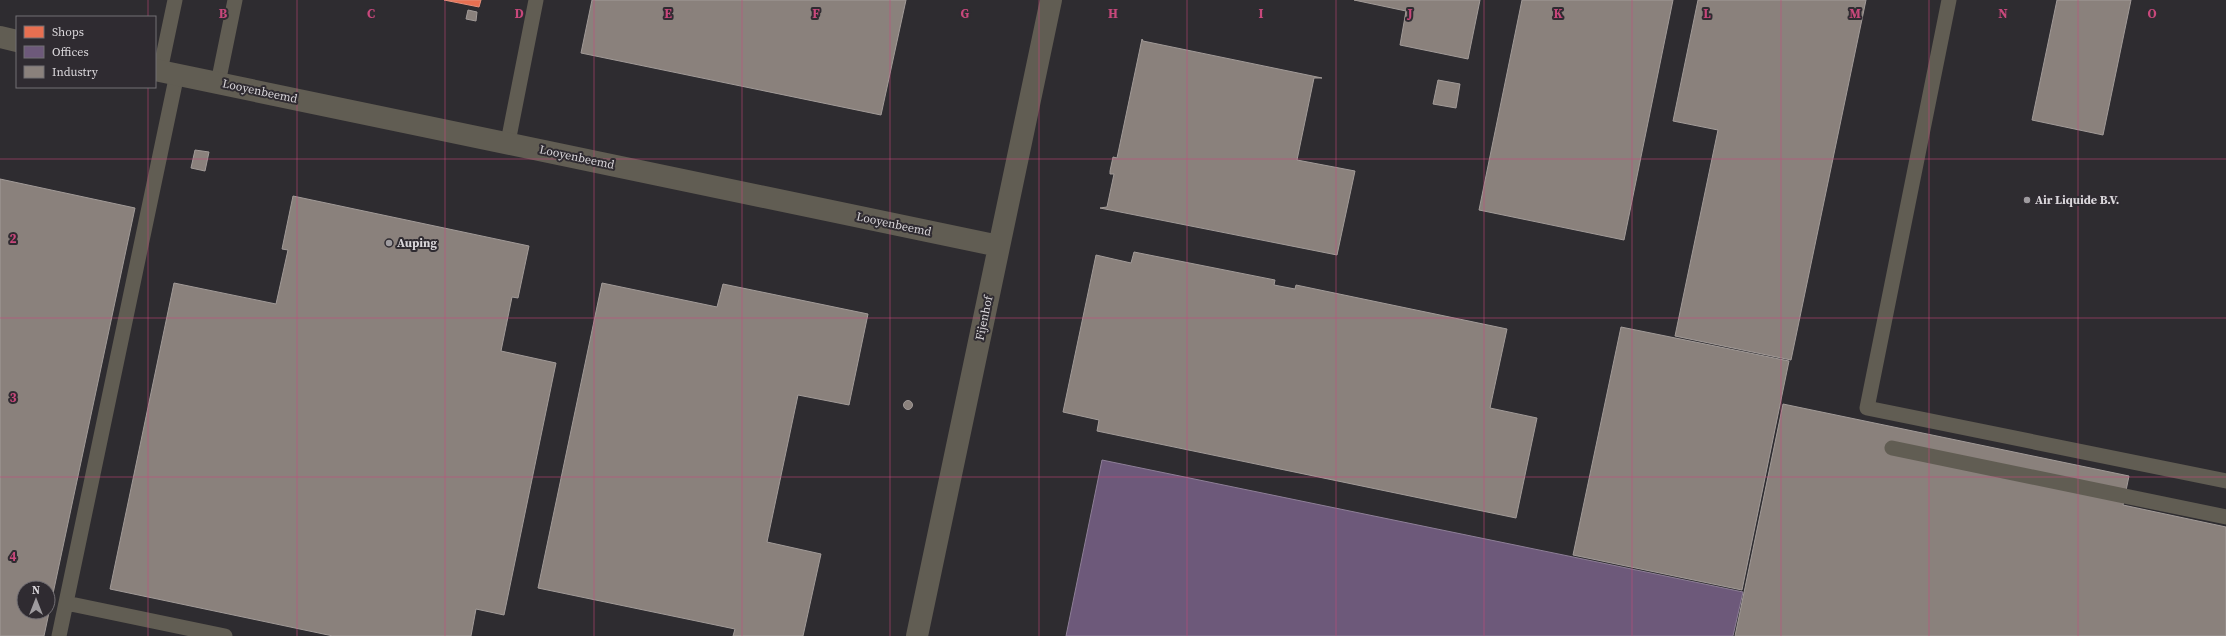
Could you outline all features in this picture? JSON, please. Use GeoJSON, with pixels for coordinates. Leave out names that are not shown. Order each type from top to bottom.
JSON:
{"type":"FeatureCollection","features":[{"type":"Feature","properties":{"kind":"street","name":"Fijenhof"},"geometry":{"type":"LineString","coordinates":[[917,636],[1050,0]]}},
{"type":"Feature","properties":{"kind":"street"},"geometry":{"type":"LineString","coordinates":[[0,37],[16,41]]}},
{"type":"Feature","properties":{"kind":"street","name":"Looyenbeemd"},"geometry":{"type":"LineString","coordinates":[[164,72],[508,142],[999,246]]}},
{"type":"Feature","properties":{"kind":"lane"},"geometry":{"type":"LineString","coordinates":[[58,636],[66,603],[164,72],[175,0]]}},
{"type":"Feature","properties":{"kind":"lane"},"geometry":{"type":"LineString","coordinates":[[218,83],[235,0]]}},
{"type":"Feature","properties":{"kind":"lane"},"geometry":{"type":"LineString","coordinates":[[508,142],[536,0]]}},
{"type":"Feature","properties":{"kind":"lane"},"geometry":{"type":"LineString","coordinates":[[1949,0],[1867,408],[2226,481]]}},
{"type":"Feature","properties":{"kind":"lane"},"geometry":{"type":"LineString","coordinates":[[1892,448],[2226,517]]}},
{"type":"Feature","properties":{"kind":"lane"},"geometry":{"type":"LineString","coordinates":[[66,603],[225,636]]}},
{"type":"Feature","properties":{"kind":"building: Shops"},"geometry":{"type":"Polygon","coordinates":[[[444,0],[481,0],[479,7],[444,0]]]}},
{"type":"Feature","properties":{"kind":"building: Offices"},"geometry":{"type":"Polygon","coordinates":[[[1102,460],[1743,592],[1733,636],[1066,636],[1102,460]]]}},
{"type":"Feature","properties":{"kind":"building: Industry"},"geometry":{"type":"Polygon","coordinates":[[[592,0],[906,0],[881,115],[581,53],[592,0]]]}},
{"type":"Feature","properties":{"kind":"building: Industry"},"geometry":{"type":"Polygon","coordinates":[[[1354,0],[1480,0],[1468,59],[1400,45],[1406,11],[1354,0]]]}},
{"type":"Feature","properties":{"kind":"building: Industry"},"geometry":{"type":"Polygon","coordinates":[[[1522,0],[1673,0],[1624,240],[1479,210],[1522,0]]]}},
{"type":"Feature","properties":{"kind":"building: Industry"},"geometry":{"type":"Polygon","coordinates":[[[1698,0],[1866,0],[1791,360],[1675,336],[1718,130],[1673,121],[1698,0]]]}},
{"type":"Feature","properties":{"kind":"building: Industry"},"geometry":{"type":"Polygon","coordinates":[[[2057,0],[2131,0],[2103,135],[2032,120],[2057,0]]]}},
{"type":"Feature","properties":{"kind":"building: Industry"},"geometry":{"type":"Polygon","coordinates":[[[468,10],[477,12],[476,21],[466,19],[468,10]]]}},
{"type":"Feature","properties":{"kind":"building: Industry"},"geometry":{"type":"Polygon","coordinates":[[[1142,39],[1143,41],[1322,78],[1314,78],[1297,160],[1355,171],[1337,255],[1100,208],[1107,207],[1114,174],[1110,174],[1110,171],[1113,157],[1117,158],[1142,39]]]}},
{"type":"Feature","properties":{"kind":"building: Industry"},"geometry":{"type":"Polygon","coordinates":[[[1438,80],[1460,84],[1456,108],[1433,104],[1438,80]]]}},
{"type":"Feature","properties":{"kind":"building: Industry"},"geometry":{"type":"Polygon","coordinates":[[[195,150],[209,152],[205,171],[191,168],[195,150]]]}},
{"type":"Feature","properties":{"kind":"building: Industry"},"geometry":{"type":"Polygon","coordinates":[[[0,179],[135,208],[56,580],[16,580],[16,620],[47,620],[44,636],[0,636],[0,179]]]}},
{"type":"Feature","properties":{"kind":"building: Industry"},"geometry":{"type":"Polygon","coordinates":[[[293,196],[529,246],[518,298],[512,297],[501,351],[556,363],[504,615],[476,609],[471,636],[333,636],[110,589],[174,283],[276,304],[288,250],[282,249],[293,196]]]}},
{"type":"Feature","properties":{"kind":"building: Industry"},"geometry":{"type":"Polygon","coordinates":[[[1134,252],[1275,280],[1274,285],[1295,289],[1296,285],[1507,329],[1490,408],[1537,418],[1516,518],[1097,431],[1099,420],[1063,412],[1096,255],[1131,263],[1134,252]]]}},
{"type":"Feature","properties":{"kind":"building: Industry"},"geometry":{"type":"Polygon","coordinates":[[[602,283],[717,307],[723,284],[868,314],[849,405],[798,395],[767,542],[821,554],[803,636],[733,636],[735,629],[538,588],[602,283]]]}},
{"type":"Feature","properties":{"kind":"building: Industry"},"geometry":{"type":"Polygon","coordinates":[[[1621,327],[1789,361],[1742,590],[1573,555],[1621,327]]]}},
{"type":"Feature","properties":{"kind":"building: Industry"},"geometry":{"type":"Polygon","coordinates":[[[906,401],[910,401],[912,405],[910,409],[906,409],[904,407],[904,403],[906,401]]]}},
{"type":"Feature","properties":{"kind":"building: Industry"},"geometry":{"type":"Polygon","coordinates":[[[1783,404],[2129,476],[2123,505],[2226,527],[2226,636],[1735,636],[1783,404]]]}},
{"type":"Feature","properties":{"kind":"place","name":"Air Liquide B.V."},"geometry":{"type":"Point","coordinates":[2027,200]}},
{"type":"Feature","properties":{"kind":"place","name":"Auping"},"geometry":{"type":"Point","coordinates":[389,243]}}]}
